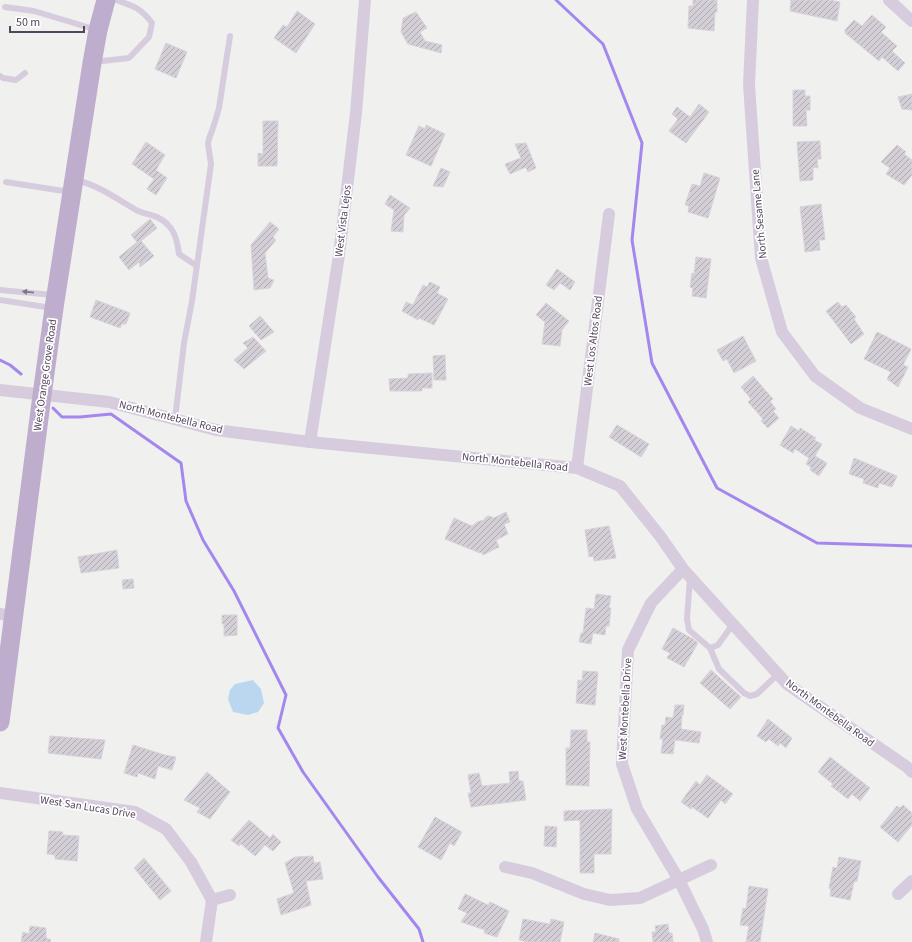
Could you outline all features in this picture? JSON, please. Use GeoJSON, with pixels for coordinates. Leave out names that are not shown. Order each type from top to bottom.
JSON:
{"type":"FeatureCollection","features":[{"type":"Feature","properties":{"kind":"main road","name":"West Orange Grove Road"},"geometry":{"type":"LineString","coordinates":[[96,0],[98,30]]}},
{"type":"Feature","properties":{"kind":"main road","name":"West Orange Grove Road"},"geometry":{"type":"LineString","coordinates":[[0,722],[7,615],[92,62],[106,0]]}},
{"type":"Feature","properties":{"kind":"street","name":"West Vista Lejos"},"geometry":{"type":"LineString","coordinates":[[310,442],[340,242],[356,113],[365,0]]}},
{"type":"Feature","properties":{"kind":"street","name":"North Sesame Lane"},"geometry":{"type":"LineString","coordinates":[[753,0],[749,85],[761,258],[782,332],[815,376],[860,408],[912,429]]}},
{"type":"Feature","properties":{"kind":"street"},"geometry":{"type":"LineString","coordinates":[[889,0],[912,21]]}},
{"type":"Feature","properties":{"kind":"street","name":"West Los Altos Road"},"geometry":{"type":"LineString","coordinates":[[577,468],[609,214]]}},
{"type":"Feature","properties":{"kind":"street","name":"North Montebella Road"},"geometry":{"type":"LineString","coordinates":[[0,390],[109,402],[216,430],[310,442],[577,468],[620,486],[687,573],[787,684],[907,767],[912,772]]}},
{"type":"Feature","properties":{"kind":"street","name":"West Montebella Drive"},"geometry":{"type":"LineString","coordinates":[[687,573],[651,603],[628,650],[622,764],[637,809],[679,880],[703,930],[707,942]]}},
{"type":"Feature","properties":{"kind":"street","name":"West San Lucas Drive"},"geometry":{"type":"LineString","coordinates":[[0,793],[135,812],[166,829],[192,862],[212,900]]}},
{"type":"Feature","properties":{"kind":"street"},"geometry":{"type":"LineString","coordinates":[[505,867],[532,873],[584,894],[610,900],[640,898],[711,865]]}},
{"type":"Feature","properties":{"kind":"street"},"geometry":{"type":"LineString","coordinates":[[898,894],[912,881]]}},
{"type":"Feature","properties":{"kind":"street"},"geometry":{"type":"LineString","coordinates":[[206,942],[212,900],[230,895]]}},
{"type":"Feature","properties":{"kind":"lane"},"geometry":{"type":"LineString","coordinates":[[92,62],[129,58],[149,37],[152,23],[146,14],[136,7],[116,0]]}},
{"type":"Feature","properties":{"kind":"lane"},"geometry":{"type":"LineString","coordinates":[[5,7],[34,11],[98,30]]}},
{"type":"Feature","properties":{"kind":"lane"},"geometry":{"type":"LineString","coordinates":[[176,419],[184,343],[192,301],[211,164],[208,144],[219,108],[230,36]]}},
{"type":"Feature","properties":{"kind":"lane"},"geometry":{"type":"LineString","coordinates":[[0,76],[3,78],[16,80],[25,73]]}},
{"type":"Feature","properties":{"kind":"lane"},"geometry":{"type":"LineString","coordinates":[[6,182],[73,186],[87,183],[138,211],[155,216],[170,226],[177,241],[179,254],[196,266]]}},
{"type":"Feature","properties":{"kind":"lane"},"geometry":{"type":"LineString","coordinates":[[0,290],[55,302]]}},
{"type":"Feature","properties":{"kind":"lane"},"geometry":{"type":"LineString","coordinates":[[0,300],[55,302]]}},
{"type":"Feature","properties":{"kind":"lane"},"geometry":{"type":"LineString","coordinates":[[687,573],[687,618],[689,630],[710,648],[719,669],[744,693],[750,696],[756,694],[778,674]]}},
{"type":"Feature","properties":{"kind":"lane"},"geometry":{"type":"LineString","coordinates":[[710,648],[718,645],[733,624]]}},
{"type":"Feature","properties":{"kind":"shaded area"},"geometry":{"type":"Polygon","coordinates":[[[253,680],[261,689],[264,703],[258,712],[248,715],[233,712],[228,699],[230,690],[235,684],[253,680]]]}},
{"type":"Feature","properties":{"kind":"building"},"geometry":{"type":"Polygon","coordinates":[[[693,0],[717,0],[714,31],[688,28],[689,6],[693,6],[693,0]]]}},
{"type":"Feature","properties":{"kind":"building"},"geometry":{"type":"Polygon","coordinates":[[[791,0],[829,0],[840,2],[837,21],[790,11],[791,0]]]}},
{"type":"Feature","properties":{"kind":"building"},"geometry":{"type":"Polygon","coordinates":[[[297,11],[315,24],[296,53],[274,38],[283,25],[287,27],[297,11]]]}},
{"type":"Feature","properties":{"kind":"building"},"geometry":{"type":"Polygon","coordinates":[[[416,12],[427,28],[420,32],[425,41],[442,45],[441,53],[408,44],[401,32],[403,18],[416,12]]]}},
{"type":"Feature","properties":{"kind":"building"},"geometry":{"type":"Polygon","coordinates":[[[872,15],[886,27],[881,32],[897,46],[892,51],[905,63],[898,71],[882,57],[879,61],[845,33],[845,30],[854,20],[862,26],[872,15]]]}},
{"type":"Feature","properties":{"kind":"building"},"geometry":{"type":"Polygon","coordinates":[[[166,43],[187,52],[176,78],[155,69],[166,43]]]}},
{"type":"Feature","properties":{"kind":"building"},"geometry":{"type":"Polygon","coordinates":[[[793,90],[805,90],[805,96],[810,96],[810,110],[806,110],[807,126],[793,126],[793,90]]]}},
{"type":"Feature","properties":{"kind":"building"},"geometry":{"type":"Polygon","coordinates":[[[912,94],[912,110],[902,109],[898,97],[912,94]]]}},
{"type":"Feature","properties":{"kind":"building"},"geometry":{"type":"Polygon","coordinates":[[[699,104],[709,112],[686,143],[669,131],[678,119],[672,114],[677,107],[690,117],[699,104]]]}},
{"type":"Feature","properties":{"kind":"building"},"geometry":{"type":"Polygon","coordinates":[[[263,121],[278,121],[277,166],[258,166],[258,153],[263,154],[263,121]]]}},
{"type":"Feature","properties":{"kind":"building"},"geometry":{"type":"Polygon","coordinates":[[[426,125],[445,134],[431,166],[406,155],[419,126],[425,129],[426,125]]]}},
{"type":"Feature","properties":{"kind":"building"},"geometry":{"type":"Polygon","coordinates":[[[820,141],[821,159],[817,159],[818,168],[813,167],[813,180],[800,181],[797,142],[820,141]]]}},
{"type":"Feature","properties":{"kind":"building"},"geometry":{"type":"Polygon","coordinates":[[[146,142],[165,155],[156,170],[167,178],[156,195],[147,189],[154,179],[132,164],[146,142]]]}},
{"type":"Feature","properties":{"kind":"building"},"geometry":{"type":"Polygon","coordinates":[[[526,143],[536,168],[528,172],[526,167],[510,174],[505,164],[521,158],[515,144],[526,143]]]}},
{"type":"Feature","properties":{"kind":"building"},"geometry":{"type":"Polygon","coordinates":[[[897,145],[906,152],[904,154],[912,160],[912,175],[904,185],[886,174],[890,168],[881,162],[897,145]]]}},
{"type":"Feature","properties":{"kind":"building"},"geometry":{"type":"Polygon","coordinates":[[[441,168],[450,172],[443,187],[433,186],[441,168]]]}},
{"type":"Feature","properties":{"kind":"building"},"geometry":{"type":"Polygon","coordinates":[[[704,173],[720,178],[708,218],[688,212],[689,206],[685,205],[692,184],[700,186],[704,173]]]}},
{"type":"Feature","properties":{"kind":"building"},"geometry":{"type":"Polygon","coordinates":[[[390,195],[410,208],[404,215],[403,232],[391,231],[394,210],[385,204],[390,195]]]}},
{"type":"Feature","properties":{"kind":"building"},"geometry":{"type":"Polygon","coordinates":[[[821,204],[825,240],[819,240],[820,250],[805,252],[800,207],[821,204]]]}},
{"type":"Feature","properties":{"kind":"building"},"geometry":{"type":"Polygon","coordinates":[[[150,219],[157,228],[141,241],[154,256],[140,267],[139,262],[129,270],[119,257],[137,242],[131,235],[150,219]]]}},
{"type":"Feature","properties":{"kind":"building"},"geometry":{"type":"Polygon","coordinates":[[[270,222],[279,229],[273,237],[276,240],[265,253],[268,278],[274,280],[270,288],[254,290],[251,245],[270,222]]]}},
{"type":"Feature","properties":{"kind":"building"},"geometry":{"type":"Polygon","coordinates":[[[696,257],[711,259],[706,298],[692,296],[693,288],[690,287],[692,273],[694,274],[696,257]]]}},
{"type":"Feature","properties":{"kind":"building"},"geometry":{"type":"Polygon","coordinates":[[[557,269],[575,282],[570,290],[560,283],[554,290],[546,285],[557,269]]]}},
{"type":"Feature","properties":{"kind":"building"},"geometry":{"type":"Polygon","coordinates":[[[430,282],[440,287],[437,293],[448,299],[434,325],[419,318],[418,320],[402,311],[406,302],[413,305],[423,285],[427,287],[430,282]]]}},
{"type":"Feature","properties":{"kind":"building"},"geometry":{"type":"Polygon","coordinates":[[[96,300],[130,313],[126,324],[122,324],[120,328],[90,317],[96,300]]]}},
{"type":"Feature","properties":{"kind":"building"},"geometry":{"type":"Polygon","coordinates":[[[838,302],[842,307],[846,305],[856,317],[854,319],[864,334],[851,344],[826,311],[838,302]]]}},
{"type":"Feature","properties":{"kind":"building"},"geometry":{"type":"Polygon","coordinates":[[[546,303],[569,321],[562,330],[560,346],[542,344],[545,322],[536,315],[546,303]]]}},
{"type":"Feature","properties":{"kind":"building"},"geometry":{"type":"Polygon","coordinates":[[[260,316],[274,332],[261,340],[249,326],[260,316]]]}},
{"type":"Feature","properties":{"kind":"building"},"geometry":{"type":"Polygon","coordinates":[[[877,332],[911,349],[903,365],[908,367],[898,387],[887,379],[891,372],[864,359],[877,332]]]}},
{"type":"Feature","properties":{"kind":"building"},"geometry":{"type":"Polygon","coordinates":[[[743,336],[756,361],[734,373],[727,359],[723,361],[717,350],[743,336]]]}},
{"type":"Feature","properties":{"kind":"building"},"geometry":{"type":"Polygon","coordinates":[[[253,337],[266,351],[244,369],[234,360],[248,348],[243,343],[253,337]]]}},
{"type":"Feature","properties":{"kind":"building"},"geometry":{"type":"Polygon","coordinates":[[[445,355],[446,380],[434,380],[433,356],[445,355]]]}},
{"type":"Feature","properties":{"kind":"building"},"geometry":{"type":"Polygon","coordinates":[[[432,373],[432,388],[422,388],[422,391],[390,391],[389,379],[408,378],[408,374],[432,373]]]}},
{"type":"Feature","properties":{"kind":"building"},"geometry":{"type":"Polygon","coordinates":[[[753,376],[773,399],[770,401],[776,409],[773,411],[779,418],[768,428],[761,421],[763,419],[748,402],[751,399],[741,387],[753,376]]]}},
{"type":"Feature","properties":{"kind":"building"},"geometry":{"type":"Polygon","coordinates":[[[617,425],[649,444],[641,457],[609,437],[617,425]]]}},
{"type":"Feature","properties":{"kind":"building"},"geometry":{"type":"Polygon","coordinates":[[[791,426],[799,431],[800,428],[816,438],[814,440],[822,444],[815,456],[827,463],[819,476],[810,470],[811,467],[806,464],[809,458],[795,449],[793,453],[780,445],[791,426]]]}},
{"type":"Feature","properties":{"kind":"building"},"geometry":{"type":"Polygon","coordinates":[[[854,458],[897,476],[892,487],[879,483],[878,488],[863,483],[864,479],[849,474],[854,458]]]}},
{"type":"Feature","properties":{"kind":"building"},"geometry":{"type":"Polygon","coordinates":[[[506,512],[510,522],[504,524],[508,534],[496,540],[499,547],[483,555],[481,552],[480,553],[445,539],[454,518],[472,526],[477,522],[484,520],[486,517],[489,516],[494,518],[506,512]]]}},
{"type":"Feature","properties":{"kind":"building"},"geometry":{"type":"Polygon","coordinates":[[[609,526],[616,558],[594,561],[593,556],[589,557],[585,530],[609,526]]]}},
{"type":"Feature","properties":{"kind":"building"},"geometry":{"type":"Polygon","coordinates":[[[117,550],[119,568],[81,573],[78,557],[117,550]]]}},
{"type":"Feature","properties":{"kind":"building"},"geometry":{"type":"Polygon","coordinates":[[[133,579],[134,588],[123,589],[122,580],[133,579]]]}},
{"type":"Feature","properties":{"kind":"building"},"geometry":{"type":"Polygon","coordinates":[[[596,594],[611,596],[609,626],[606,626],[605,635],[593,633],[591,644],[579,642],[581,633],[583,633],[586,608],[594,609],[596,594]]]}},
{"type":"Feature","properties":{"kind":"building"},"geometry":{"type":"Polygon","coordinates":[[[222,615],[237,615],[237,635],[224,636],[222,615]]]}},
{"type":"Feature","properties":{"kind":"building"},"geometry":{"type":"Polygon","coordinates":[[[673,628],[698,643],[684,667],[667,658],[670,653],[662,649],[673,628]]]}},
{"type":"Feature","properties":{"kind":"building"},"geometry":{"type":"Polygon","coordinates":[[[711,670],[741,697],[730,709],[700,683],[711,670]]]}},
{"type":"Feature","properties":{"kind":"building"},"geometry":{"type":"Polygon","coordinates":[[[583,671],[598,672],[595,705],[576,703],[578,680],[582,681],[583,671]]]}},
{"type":"Feature","properties":{"kind":"building"},"geometry":{"type":"Polygon","coordinates":[[[675,705],[684,705],[681,729],[701,732],[699,743],[675,740],[673,754],[661,753],[663,739],[660,739],[662,725],[665,725],[666,717],[673,718],[675,705]]]}},
{"type":"Feature","properties":{"kind":"building"},"geometry":{"type":"Polygon","coordinates":[[[768,719],[792,738],[786,748],[780,743],[778,746],[769,739],[766,742],[757,736],[768,719]]]}},
{"type":"Feature","properties":{"kind":"building"},"geometry":{"type":"Polygon","coordinates":[[[571,730],[587,730],[587,742],[590,742],[589,786],[566,785],[566,748],[570,748],[571,730]]]}},
{"type":"Feature","properties":{"kind":"building"},"geometry":{"type":"Polygon","coordinates":[[[50,736],[105,740],[101,759],[48,753],[50,736]]]}},
{"type":"Feature","properties":{"kind":"building"},"geometry":{"type":"Polygon","coordinates":[[[133,745],[176,757],[172,770],[158,766],[155,779],[138,773],[137,777],[124,773],[133,745]]]}},
{"type":"Feature","properties":{"kind":"building"},"geometry":{"type":"Polygon","coordinates":[[[830,757],[870,788],[860,801],[852,794],[848,799],[831,786],[833,784],[818,772],[830,757]]]}},
{"type":"Feature","properties":{"kind":"building"},"geometry":{"type":"Polygon","coordinates":[[[518,771],[519,781],[523,781],[526,800],[471,807],[468,793],[471,793],[468,775],[479,773],[482,786],[510,783],[509,772],[518,771]]]}},
{"type":"Feature","properties":{"kind":"building"},"geometry":{"type":"Polygon","coordinates":[[[207,772],[230,792],[210,819],[197,812],[200,808],[184,800],[207,772]]]}},
{"type":"Feature","properties":{"kind":"building"},"geometry":{"type":"Polygon","coordinates":[[[707,775],[733,794],[725,804],[721,800],[708,818],[692,807],[691,809],[681,802],[696,781],[700,785],[707,775]]]}},
{"type":"Feature","properties":{"kind":"building"},"geometry":{"type":"Polygon","coordinates":[[[903,805],[912,813],[912,825],[898,842],[880,827],[897,806],[900,808],[903,805]]]}},
{"type":"Feature","properties":{"kind":"building"},"geometry":{"type":"Polygon","coordinates":[[[612,809],[611,854],[594,854],[594,873],[580,873],[580,820],[564,821],[564,811],[612,809]]]}},
{"type":"Feature","properties":{"kind":"building"},"geometry":{"type":"Polygon","coordinates":[[[435,817],[462,832],[454,846],[450,843],[441,860],[418,847],[435,817]]]}},
{"type":"Feature","properties":{"kind":"building"},"geometry":{"type":"Polygon","coordinates":[[[249,820],[270,838],[273,834],[281,842],[273,851],[265,845],[255,856],[241,844],[239,846],[231,840],[249,820]]]}},
{"type":"Feature","properties":{"kind":"building"},"geometry":{"type":"Polygon","coordinates":[[[545,826],[557,827],[556,847],[544,846],[545,826]]]}},
{"type":"Feature","properties":{"kind":"building"},"geometry":{"type":"Polygon","coordinates":[[[49,831],[63,832],[62,835],[79,836],[77,861],[55,859],[55,855],[47,854],[49,831]]]}},
{"type":"Feature","properties":{"kind":"building"},"geometry":{"type":"Polygon","coordinates":[[[313,856],[314,863],[320,862],[323,879],[306,881],[311,905],[281,915],[277,899],[294,893],[285,863],[295,857],[313,856]]]}},
{"type":"Feature","properties":{"kind":"building"},"geometry":{"type":"Polygon","coordinates":[[[839,857],[861,861],[857,881],[854,882],[850,900],[830,896],[831,889],[829,888],[833,867],[837,868],[839,857]]]}},
{"type":"Feature","properties":{"kind":"building"},"geometry":{"type":"Polygon","coordinates":[[[144,858],[171,891],[160,900],[134,868],[144,858]]]}},
{"type":"Feature","properties":{"kind":"building"},"geometry":{"type":"Polygon","coordinates":[[[749,886],[768,889],[760,942],[746,942],[749,926],[740,925],[743,908],[746,909],[749,886]]]}},
{"type":"Feature","properties":{"kind":"building"},"geometry":{"type":"Polygon","coordinates":[[[465,894],[488,905],[490,902],[509,911],[497,937],[484,933],[485,930],[461,922],[467,913],[458,909],[465,894]]]}},
{"type":"Feature","properties":{"kind":"building"},"geometry":{"type":"Polygon","coordinates":[[[523,919],[550,924],[551,919],[564,922],[560,942],[528,942],[519,940],[523,919]]]}},
{"type":"Feature","properties":{"kind":"building"},"geometry":{"type":"Polygon","coordinates":[[[668,924],[669,933],[672,933],[673,942],[653,942],[652,932],[656,932],[655,926],[668,924]]]}},
{"type":"Feature","properties":{"kind":"building"},"geometry":{"type":"Polygon","coordinates":[[[30,926],[46,928],[46,938],[51,940],[50,942],[21,942],[23,932],[29,934],[30,926]]]}},
{"type":"Feature","properties":{"kind":"building"},"geometry":{"type":"Polygon","coordinates":[[[595,933],[619,939],[619,942],[593,942],[595,933]]]}},
{"type":"Feature","properties":{"kind":"waterway"},"geometry":{"type":"LineString","coordinates":[[556,0],[603,44],[642,143],[632,240],[652,363],[717,488],[817,543],[912,546]]}},
{"type":"Feature","properties":{"kind":"waterway"},"geometry":{"type":"LineString","coordinates":[[0,360],[10,365],[21,374]]}},
{"type":"Feature","properties":{"kind":"waterway"},"geometry":{"type":"LineString","coordinates":[[53,408],[62,417],[111,414],[181,463],[186,501],[203,540],[234,591],[286,695],[278,728],[303,772],[378,877],[419,929],[423,942]]}}]}
